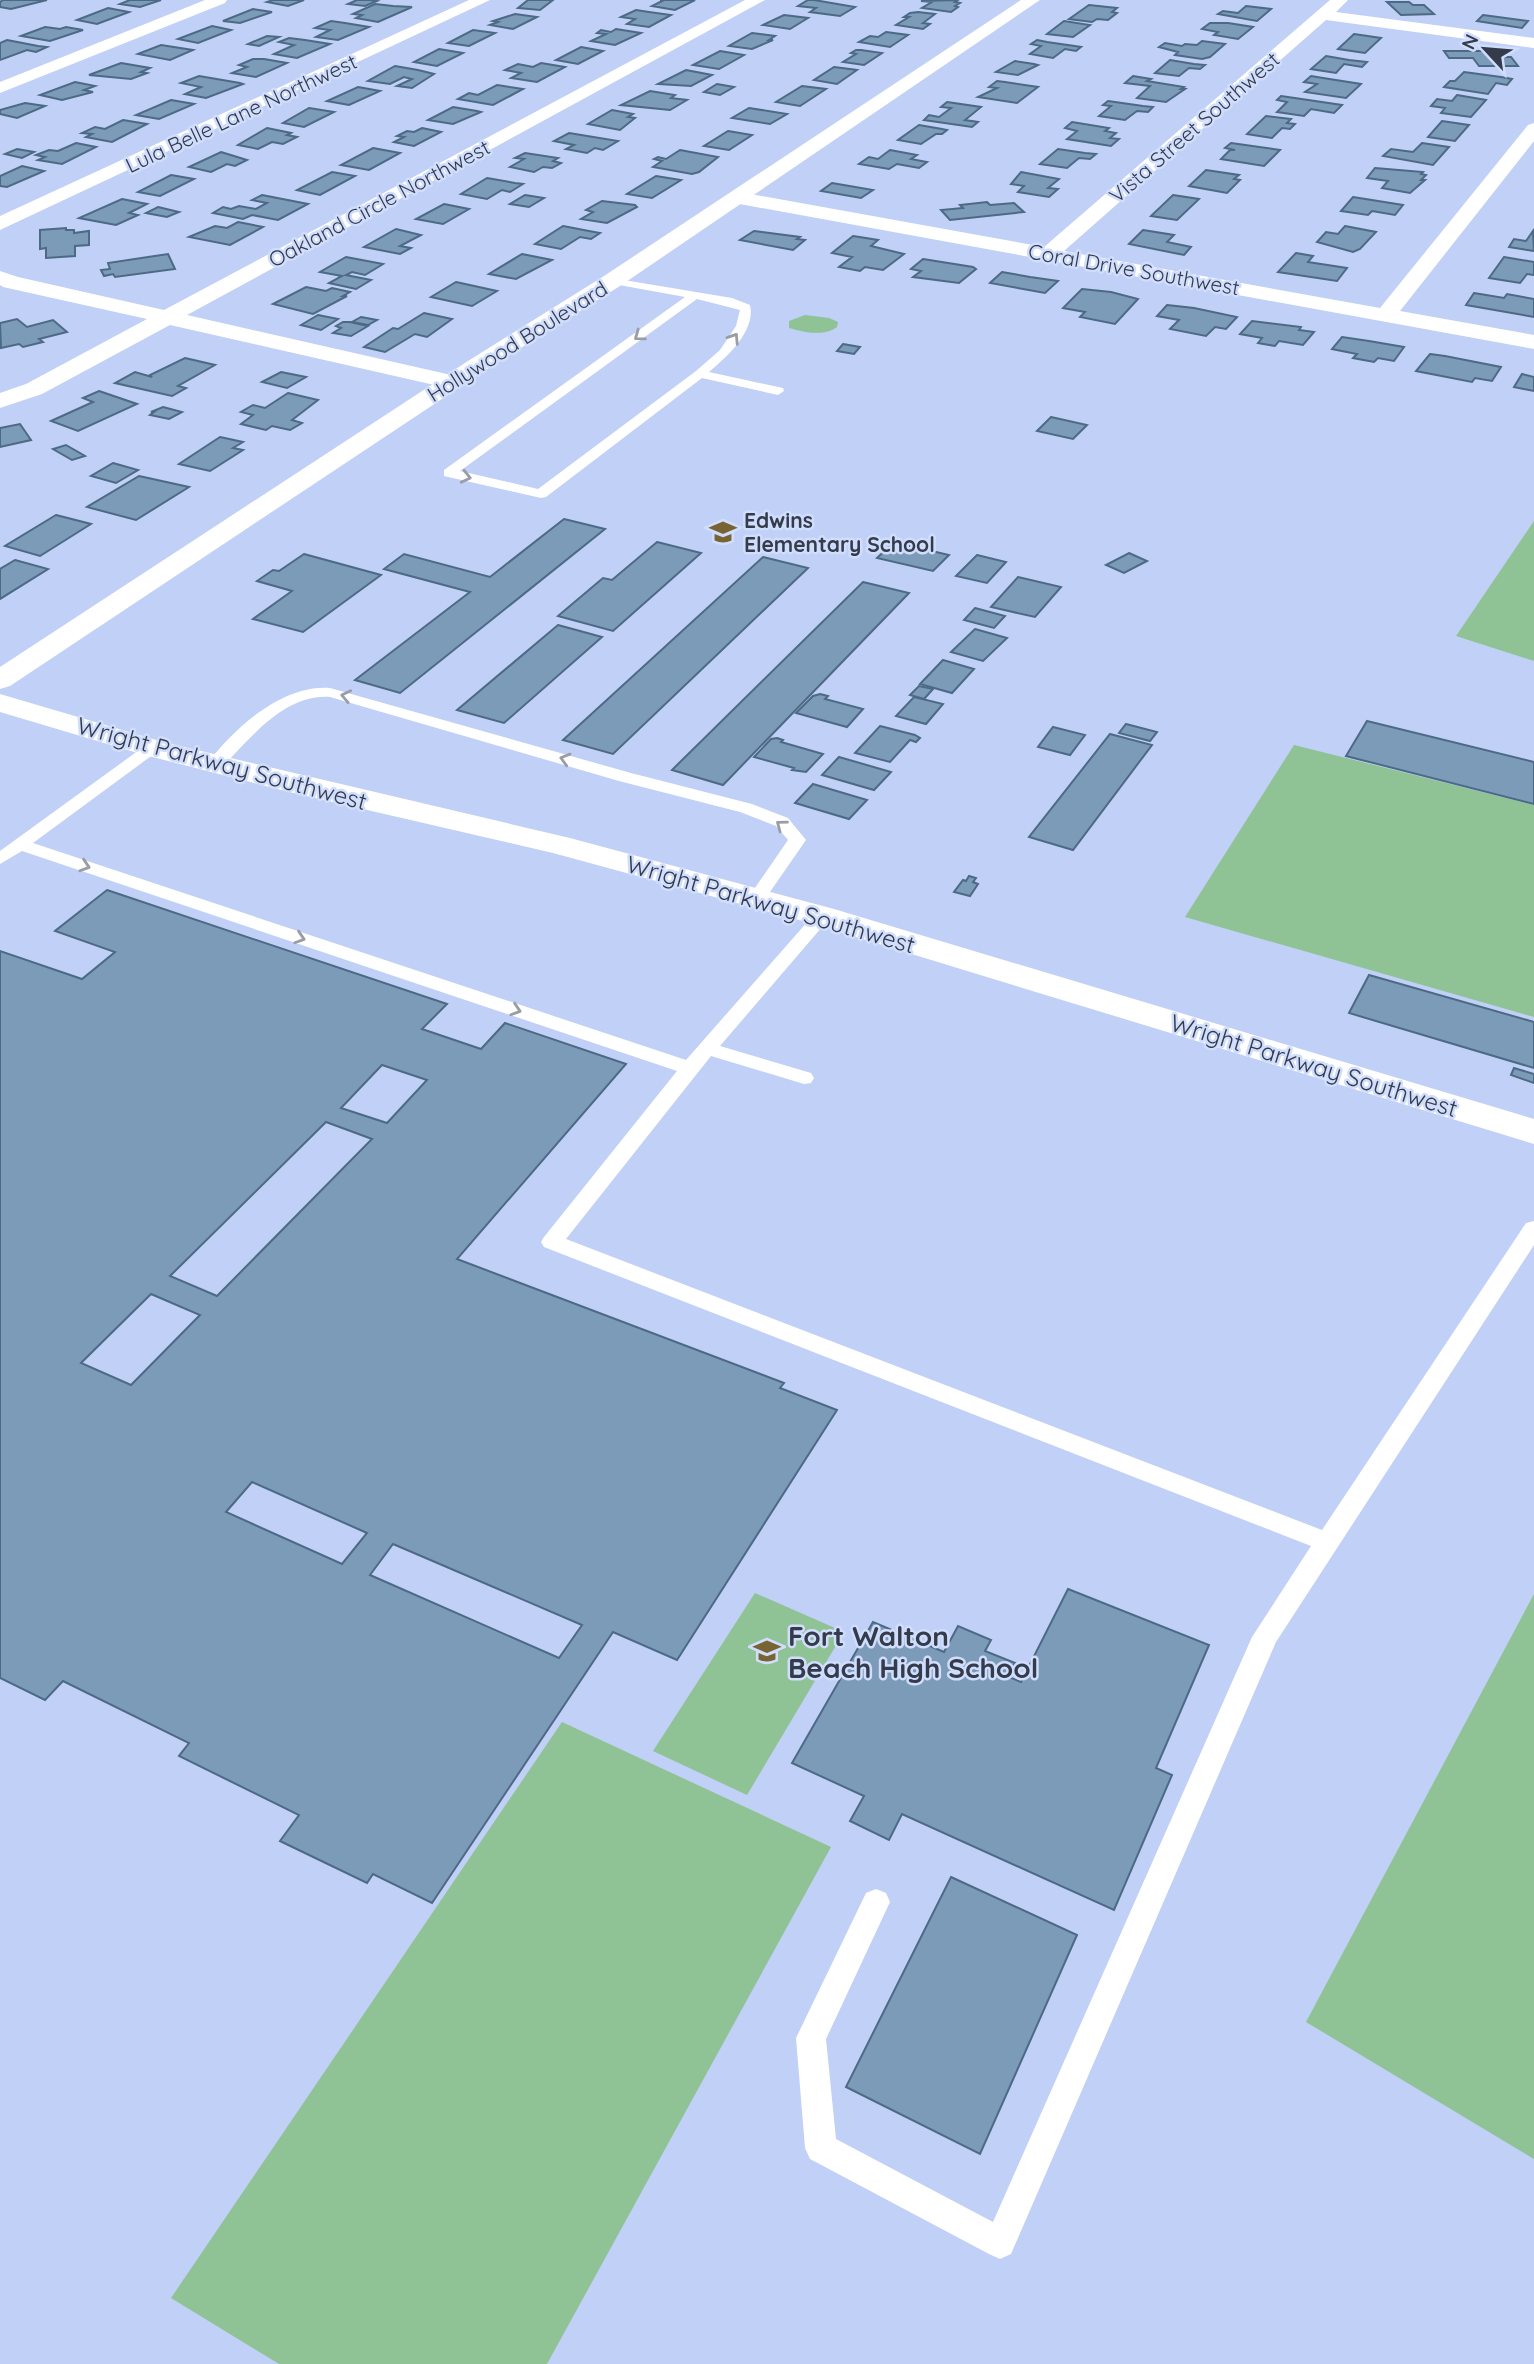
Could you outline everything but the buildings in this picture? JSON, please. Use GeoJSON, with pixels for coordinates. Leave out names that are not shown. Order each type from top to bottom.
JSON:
{"type":"FeatureCollection","features":[{"type":"Feature","properties":{"kind":"street"},"geometry":{"type":"LineString","coordinates":[[0,88],[219,0]]}},
{"type":"Feature","properties":{"kind":"street","name":"Lula Belle Lane Northwest"},"geometry":{"type":"LineString","coordinates":[[0,224],[482,0]]}},
{"type":"Feature","properties":{"kind":"street","name":"Oakland Circle Northwest"},"geometry":{"type":"LineString","coordinates":[[0,401],[34,389],[757,0]]}},
{"type":"Feature","properties":{"kind":"street","name":"Hollywood Boulevard"},"geometry":{"type":"LineString","coordinates":[[0,680],[452,382],[612,281],[1032,0]]}},
{"type":"Feature","properties":{"kind":"street","name":"Vista Street Southwest"},"geometry":{"type":"LineString","coordinates":[[1048,254],[1340,0]]}},
{"type":"Feature","properties":{"kind":"street"},"geometry":{"type":"LineString","coordinates":[[1323,15],[1534,43]]}},
{"type":"Feature","properties":{"kind":"street"},"geometry":{"type":"LineString","coordinates":[[1386,315],[1534,129]]}},
{"type":"Feature","properties":{"kind":"street","name":"Coral Drive Southwest"},"geometry":{"type":"LineString","coordinates":[[734,197],[1534,342]]}},
{"type":"Feature","properties":{"kind":"street"},"geometry":{"type":"LineString","coordinates":[[0,277],[167,318],[452,382]]}},
{"type":"Feature","properties":{"kind":"street","name":"Wright Parkway Southwest"},"geometry":{"type":"LineString","coordinates":[[0,703],[152,748],[559,845],[822,916],[1534,1132]]}},
{"type":"Feature","properties":{"kind":"lane"},"geometry":{"type":"LineString","coordinates":[[612,281],[732,302],[746,308],[741,326],[724,352],[541,494],[449,473],[694,296]]}},
{"type":"Feature","properties":{"kind":"lane"},"geometry":{"type":"LineString","coordinates":[[699,374],[778,391]]}},
{"type":"Feature","properties":{"kind":"lane"},"geometry":{"type":"LineString","coordinates":[[215,764],[277,707],[303,694],[323,692],[351,697],[625,777],[746,808],[782,822],[797,840],[757,898]]}},
{"type":"Feature","properties":{"kind":"lane"},"geometry":{"type":"LineString","coordinates":[[0,859],[152,748]]}},
{"type":"Feature","properties":{"kind":"lane"},"geometry":{"type":"LineString","coordinates":[[20,845],[690,1068]]}},
{"type":"Feature","properties":{"kind":"lane"},"geometry":{"type":"LineString","coordinates":[[822,916],[690,1068],[552,1242],[1327,1542]]}},
{"type":"Feature","properties":{"kind":"lane"},"geometry":{"type":"LineString","coordinates":[[707,1048],[804,1078]]}},
{"type":"Feature","properties":{"kind":"lane"},"geometry":{"type":"LineString","coordinates":[[876,1902],[811,2038],[821,2148],[1000,2243],[1265,1637],[1534,1228]]}},
{"type":"Feature","properties":{"kind":"green space"},"geometry":{"type":"Polygon","coordinates":[[[805,315],[829,318],[838,322],[837,327],[820,333],[789,328],[789,321],[805,315]]]}},
{"type":"Feature","properties":{"kind":"green space"},"geometry":{"type":"Polygon","coordinates":[[[1534,521],[1534,661],[1456,636],[1534,521]]]}},
{"type":"Feature","properties":{"kind":"green space"},"geometry":{"type":"Polygon","coordinates":[[[1294,745],[1534,805],[1534,1017],[1185,917],[1294,745]]]}},
{"type":"Feature","properties":{"kind":"green space"},"geometry":{"type":"Polygon","coordinates":[[[755,1593],[844,1632],[747,1795],[653,1751],[755,1593]]]}},
{"type":"Feature","properties":{"kind":"green space"},"geometry":{"type":"Polygon","coordinates":[[[1534,1594],[1534,2159],[1306,2022],[1534,1594]]]}},
{"type":"Feature","properties":{"kind":"green space"},"geometry":{"type":"Polygon","coordinates":[[[562,1722],[831,1847],[547,2364],[279,2364],[171,2298],[562,1722]]]}},
{"type":"Feature","properties":{"kind":"place","name":"Edwins Elementary School"},"geometry":{"type":"Point","coordinates":[723,532]}},
{"type":"Feature","properties":{"kind":"place","name":"Fort Walton Beach High School"},"geometry":{"type":"Point","coordinates":[767,1651]}}]}
